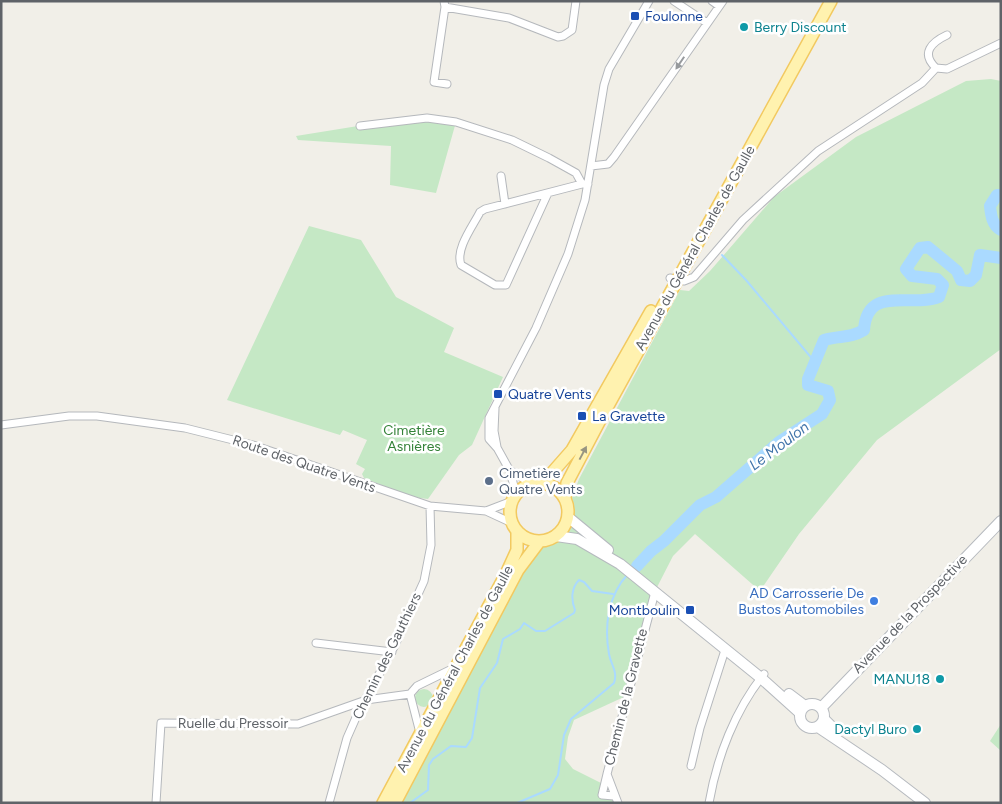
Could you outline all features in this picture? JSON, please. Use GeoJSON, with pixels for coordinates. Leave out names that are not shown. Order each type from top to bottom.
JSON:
{"type":"FeatureCollection","features":[{"type":"Feature","properties":{"kind":"main road","name":"Avenue du Général Charles de Gaulle"},"geometry":{"type":"LineString","coordinates":[[568,516],[565,498],[567,483],[673,279],[824,1]]}},
{"type":"Feature","properties":{"kind":"main road","name":"Avenue du Général Charles de Gaulle"},"geometry":{"type":"LineString","coordinates":[[383,803],[517,550],[510,508],[514,498],[538,484],[572,450],[673,279],[831,1]]}},
{"type":"Feature","properties":{"kind":"main road"},"geometry":{"type":"LineString","coordinates":[[538,484],[556,488],[565,498]]}},
{"type":"Feature","properties":{"kind":"main road"},"geometry":{"type":"LineString","coordinates":[[556,536],[566,524],[568,516],[621,563],[802,709],[803,724],[810,728],[821,723],[830,727],[925,803]]}},
{"type":"Feature","properties":{"kind":"main road","name":"Avenue de la Prospective"},"geometry":{"type":"LineString","coordinates":[[821,708],[1001,521]]}},
{"type":"Feature","properties":{"kind":"main road"},"geometry":{"type":"LineString","coordinates":[[514,528],[531,540],[539,542],[556,536],[577,539],[621,563]]}},
{"type":"Feature","properties":{"kind":"main road","name":"Avenue du Général Charles de Gaulle"},"geometry":{"type":"LineString","coordinates":[[395,803],[518,570],[539,542]]}},
{"type":"Feature","properties":{"kind":"main road"},"geometry":{"type":"LineString","coordinates":[[639,577],[725,650],[763,676]]}},
{"type":"Feature","properties":{"kind":"main road"},"geometry":{"type":"LineString","coordinates":[[802,709],[815,704],[821,708],[821,723]]}},
{"type":"Feature","properties":{"kind":"street"},"geometry":{"type":"LineString","coordinates":[[447,84],[434,82],[444,4],[509,18],[558,37],[572,30],[576,1]]}},
{"type":"Feature","properties":{"kind":"street"},"geometry":{"type":"LineString","coordinates":[[486,511],[514,498],[510,470],[491,435],[486,434],[489,418],[556,285],[581,215],[604,84],[609,69],[649,1]]}},
{"type":"Feature","properties":{"kind":"street"},"geometry":{"type":"LineString","coordinates":[[674,1],[707,23]]}},
{"type":"Feature","properties":{"kind":"street"},"geometry":{"type":"LineString","coordinates":[[591,166],[608,164],[614,157],[721,3],[712,1]]}},
{"type":"Feature","properties":{"kind":"street"},"geometry":{"type":"LineString","coordinates":[[936,68],[930,59],[930,46],[934,41],[947,35]]}},
{"type":"Feature","properties":{"kind":"street"},"geometry":{"type":"LineString","coordinates":[[936,68],[948,69],[1001,43]]}},
{"type":"Feature","properties":{"kind":"street"},"geometry":{"type":"LineString","coordinates":[[673,279],[689,280],[694,277],[743,220],[818,151],[922,83],[936,68]]}},
{"type":"Feature","properties":{"kind":"street"},"geometry":{"type":"LineString","coordinates":[[360,126],[426,118],[456,122],[486,130],[527,147],[576,173],[585,184]]}},
{"type":"Feature","properties":{"kind":"street"},"geometry":{"type":"LineString","coordinates":[[501,176],[505,204]]}},
{"type":"Feature","properties":{"kind":"street"},"geometry":{"type":"LineString","coordinates":[[548,193],[509,283],[500,287],[466,269],[459,259],[462,248],[480,212],[505,204],[548,193],[585,184]]}},
{"type":"Feature","properties":{"kind":"street"},"geometry":{"type":"LineString","coordinates":[[495,407],[494,431],[497,448]]}},
{"type":"Feature","properties":{"kind":"street","name":"Route des Quatre Vents"},"geometry":{"type":"LineString","coordinates":[[1,425],[69,416],[97,416],[185,428],[253,444],[430,506],[486,511]]}},
{"type":"Feature","properties":{"kind":"street"},"geometry":{"type":"LineString","coordinates":[[510,470],[538,484]]}},
{"type":"Feature","properties":{"kind":"street","name":"Chemin des Gauthiers"},"geometry":{"type":"LineString","coordinates":[[329,803],[347,738],[392,652],[424,581],[430,545],[430,506]]}},
{"type":"Feature","properties":{"kind":"street"},"geometry":{"type":"LineString","coordinates":[[486,511],[514,528]]}},
{"type":"Feature","properties":{"kind":"street","name":"Chemin de la Gravette"},"geometry":{"type":"LineString","coordinates":[[616,800],[602,795],[655,592]]}},
{"type":"Feature","properties":{"kind":"street"},"geometry":{"type":"LineString","coordinates":[[316,642],[392,652]]}},
{"type":"Feature","properties":{"kind":"street"},"geometry":{"type":"LineString","coordinates":[[691,766],[700,728],[725,650]]}},
{"type":"Feature","properties":{"kind":"street"},"geometry":{"type":"LineString","coordinates":[[420,733],[410,694],[417,686],[454,668]]}},
{"type":"Feature","properties":{"kind":"street"},"geometry":{"type":"LineString","coordinates":[[709,803],[716,766],[724,747],[752,691],[763,676]]}},
{"type":"Feature","properties":{"kind":"street","name":"Ruelle du Pressoir"},"geometry":{"type":"LineString","coordinates":[[156,803],[160,723],[298,724],[366,700],[410,694]]}},
{"type":"Feature","properties":{"kind":"street","name":"Chemin de la Gravette"},"geometry":{"type":"LineString","coordinates":[[607,774],[616,800]]}},
{"type":"Feature","properties":{"kind":"green space"},"geometry":{"type":"Polygon","coordinates":[[[991,79],[1001,81],[1001,349],[877,440],[799,534],[760,591],[695,534],[673,556],[652,597],[626,696],[574,720],[568,737],[565,759],[573,769],[603,784],[601,791],[614,796],[618,803],[395,803],[539,542],[551,540],[566,524],[568,509],[574,505],[572,498],[579,479],[680,290],[689,291],[710,271],[774,197],[856,137],[966,81],[991,79]]]}},
{"type":"Feature","properties":{"kind":"green space"},"geometry":{"type":"Polygon","coordinates":[[[389,121],[456,122],[436,193],[390,185],[391,146],[298,140],[296,136],[389,121]]]}},
{"type":"Feature","properties":{"kind":"green space","name":"Cimetière Asnières"},"geometry":{"type":"Polygon","coordinates":[[[309,226],[361,240],[396,297],[454,328],[444,352],[503,377],[472,445],[459,455],[428,499],[411,497],[364,478],[362,474],[365,469],[356,464],[367,440],[343,430],[340,435],[227,400],[309,226]]]}},
{"type":"Feature","properties":{"kind":"green space"},"geometry":{"type":"Polygon","coordinates":[[[424,689],[430,692],[433,698],[430,704],[424,707],[418,704],[415,698],[418,692],[424,689]]]}},
{"type":"Feature","properties":{"kind":"green space"},"geometry":{"type":"Polygon","coordinates":[[[1001,724],[1001,751],[990,741],[1001,724]]]}},
{"type":"Feature","properties":{"kind":"waterway","name":"Le Moulon"},"geometry":{"type":"LineString","coordinates":[[1001,195],[997,195],[990,206],[994,223],[1001,230]]}},
{"type":"Feature","properties":{"kind":"waterway","name":"Le Moulon"},"geometry":{"type":"LineString","coordinates":[[637,566],[700,505],[716,497],[779,442],[822,414],[830,400],[828,391],[808,385],[808,379],[824,340],[854,335],[864,330],[867,316],[873,307],[882,302],[892,300],[928,300],[939,297],[943,285],[937,279],[912,276],[906,269],[920,248],[928,247],[957,271],[961,280],[970,281],[976,275],[980,255],[1001,258]]}},
{"type":"Feature","properties":{"kind":"waterway"},"geometry":{"type":"LineString","coordinates":[[722,255],[746,280],[814,361]]}},
{"type":"Feature","properties":{"kind":"waterway","name":"Le Moulon"},"geometry":{"type":"LineString","coordinates":[[517,803],[550,789],[558,775],[564,735],[571,719],[614,683],[615,672],[610,658],[607,633],[609,611],[616,591],[628,574]]}},
{"type":"Feature","properties":{"kind":"waterway"},"geometry":{"type":"LineString","coordinates":[[410,803],[428,790],[429,765],[433,759],[451,746],[466,747],[472,738],[480,688],[497,663],[503,639],[520,629],[524,623],[536,631],[545,631],[574,613],[572,594],[579,580],[584,582],[592,591],[613,594]]}},
{"type":"Feature","properties":{"kind":"place","name":"Foulonne"},"geometry":{"type":"Point","coordinates":[635,16]}},
{"type":"Feature","properties":{"kind":"place","name":"Berry Discount"},"geometry":{"type":"Point","coordinates":[744,27]}},
{"type":"Feature","properties":{"kind":"place","name":"Quatre Vents"},"geometry":{"type":"Point","coordinates":[498,394]}},
{"type":"Feature","properties":{"kind":"place","name":"La Gravette"},"geometry":{"type":"Point","coordinates":[582,416]}},
{"type":"Feature","properties":{"kind":"place","name":"Cimetière Quatre Vents"},"geometry":{"type":"Point","coordinates":[489,481]}},
{"type":"Feature","properties":{"kind":"place","name":"AD Carrosserie De Bustos Automobiles"},"geometry":{"type":"Point","coordinates":[874,601]}},
{"type":"Feature","properties":{"kind":"place","name":"Montboulin"},"geometry":{"type":"Point","coordinates":[690,610]}},
{"type":"Feature","properties":{"kind":"place","name":"MANU18"},"geometry":{"type":"Point","coordinates":[940,679]}},
{"type":"Feature","properties":{"kind":"place","name":"Dactyl Buro"},"geometry":{"type":"Point","coordinates":[917,729]}}]}
